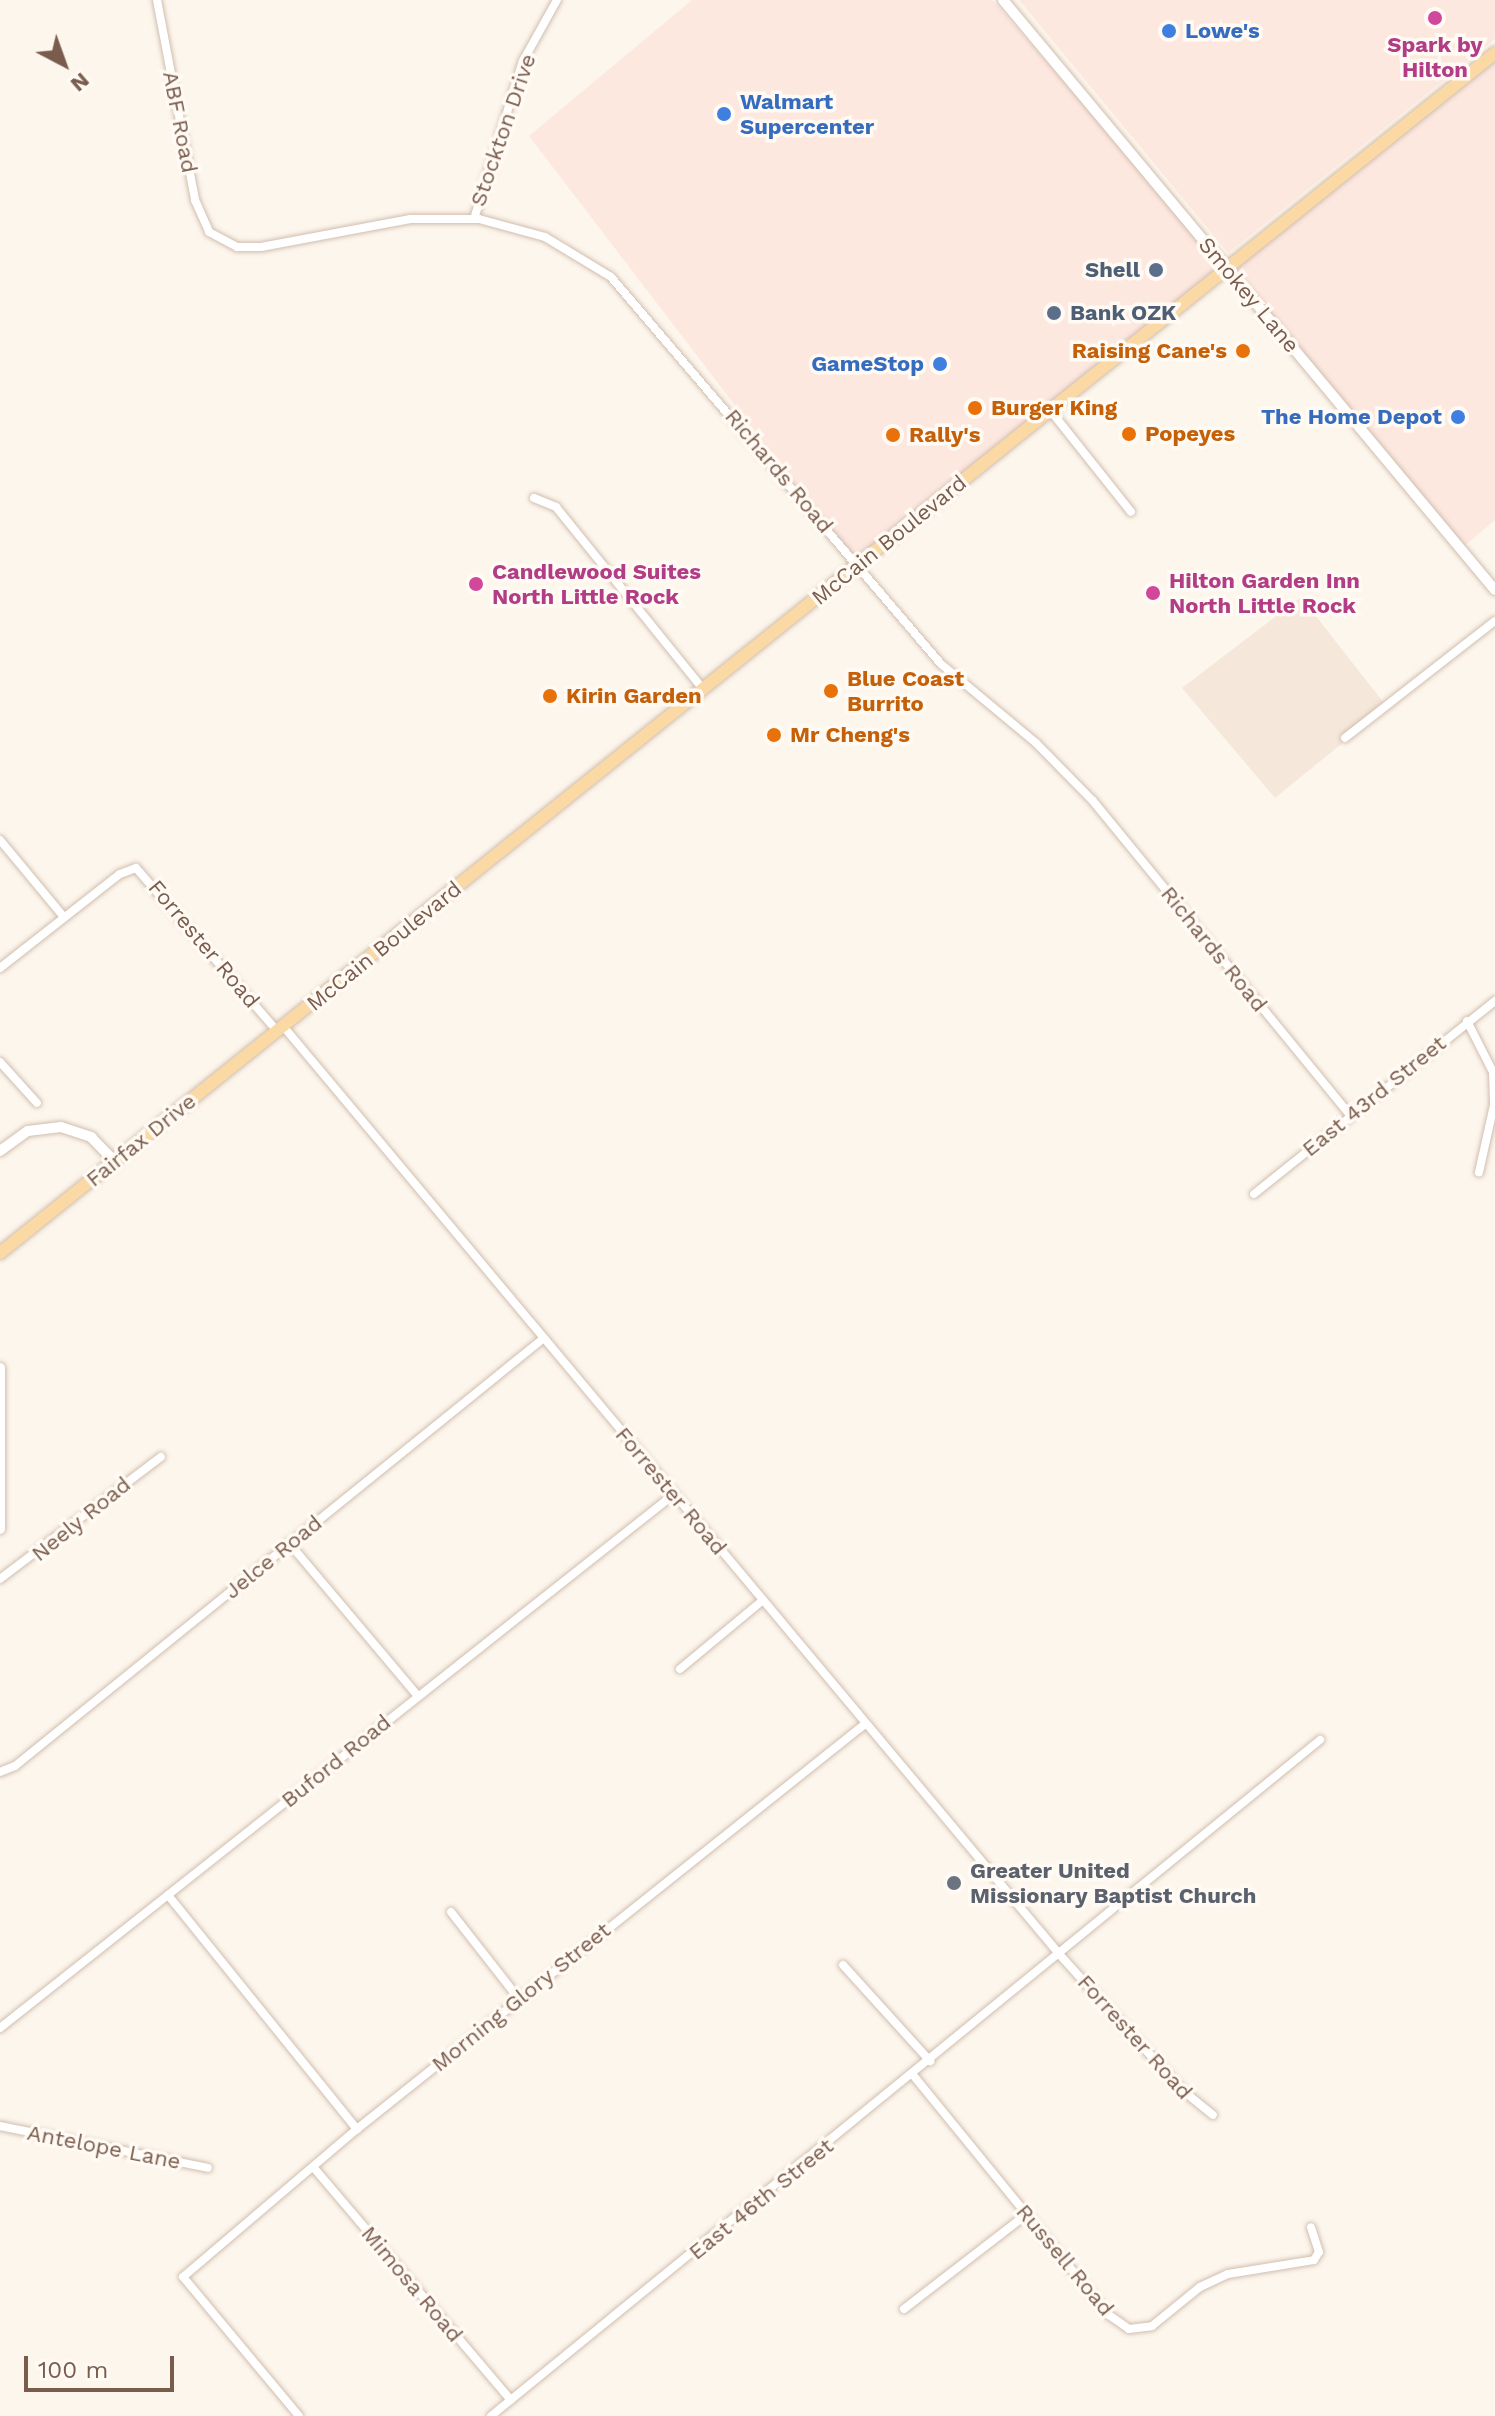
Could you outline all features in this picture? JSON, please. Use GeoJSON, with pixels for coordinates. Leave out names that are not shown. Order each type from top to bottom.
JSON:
{"type":"FeatureCollection","features":[{"type":"Feature","properties":{"kind":"main road","name":"McCain Boulevard"},"geometry":{"type":"LineString","coordinates":[[280,1029],[1495,53]]}},
{"type":"Feature","properties":{"kind":"main road","name":"Fairfax Drive"},"geometry":{"type":"LineString","coordinates":[[0,1253],[280,1029]]}},
{"type":"Feature","properties":{"kind":"street","name":"ABF Road"},"geometry":{"type":"LineString","coordinates":[[157,0],[195,200],[201,221],[215,237]]}},
{"type":"Feature","properties":{"kind":"street","name":"Stockton Drive"},"geometry":{"type":"LineString","coordinates":[[474,219],[523,61],[557,0]]}},
{"type":"Feature","properties":{"kind":"street","name":"Smokey Lane"},"geometry":{"type":"LineString","coordinates":[[1003,0],[1495,590]]}},
{"type":"Feature","properties":{"kind":"street","name":"Richards Road"},"geometry":{"type":"LineString","coordinates":[[215,237],[237,247],[261,247],[410,219],[474,219],[545,237],[611,277],[941,664],[1068,772],[1350,1115]]}},
{"type":"Feature","properties":{"kind":"street"},"geometry":{"type":"LineString","coordinates":[[1050,410],[1131,512]]}},
{"type":"Feature","properties":{"kind":"street"},"geometry":{"type":"LineString","coordinates":[[534,498],[556,507],[702,688]]}},
{"type":"Feature","properties":{"kind":"street"},"geometry":{"type":"LineString","coordinates":[[1345,738],[1495,621]]}},
{"type":"Feature","properties":{"kind":"street"},"geometry":{"type":"LineString","coordinates":[[0,840],[64,917],[0,968]]}},
{"type":"Feature","properties":{"kind":"street","name":"Forrester Road"},"geometry":{"type":"LineString","coordinates":[[64,917],[126,870],[146,875],[544,1338],[1060,1955],[1181,2089],[1213,2115]]}},
{"type":"Feature","properties":{"kind":"street","name":"East 43rd Street"},"geometry":{"type":"LineString","coordinates":[[1254,1194],[1495,1001]]}},
{"type":"Feature","properties":{"kind":"street"},"geometry":{"type":"LineString","coordinates":[[1467,1021],[1493,1072],[1494,1105],[1479,1172]]}},
{"type":"Feature","properties":{"kind":"street"},"geometry":{"type":"LineString","coordinates":[[0,1062],[37,1103]]}},
{"type":"Feature","properties":{"kind":"street"},"geometry":{"type":"LineString","coordinates":[[0,1151],[28,1131],[61,1127],[91,1137],[115,1162]]}},
{"type":"Feature","properties":{"kind":"street","name":"Jelce Road"},"geometry":{"type":"LineString","coordinates":[[0,1772],[15,1766],[544,1338]]}},
{"type":"Feature","properties":{"kind":"street"},"geometry":{"type":"LineString","coordinates":[[0,1368],[0,1529]]}},
{"type":"Feature","properties":{"kind":"street","name":"Neely Road"},"geometry":{"type":"LineString","coordinates":[[0,1579],[161,1457]]}},
{"type":"Feature","properties":{"kind":"street","name":"Buford Road"},"geometry":{"type":"LineString","coordinates":[[0,2028],[416,1694],[673,1495]]}},
{"type":"Feature","properties":{"kind":"street"},"geometry":{"type":"LineString","coordinates":[[289,1543],[416,1694]]}},
{"type":"Feature","properties":{"kind":"street"},"geometry":{"type":"LineString","coordinates":[[680,1669],[763,1600]]}},
{"type":"Feature","properties":{"kind":"street","name":"Morning Glory Street"},"geometry":{"type":"LineString","coordinates":[[299,2416],[183,2277],[357,2129],[865,1724]]}},
{"type":"Feature","properties":{"kind":"street"},"geometry":{"type":"LineString","coordinates":[[1060,1955],[1320,1740]]}},
{"type":"Feature","properties":{"kind":"street"},"geometry":{"type":"LineString","coordinates":[[168,1895],[357,2129]]}},
{"type":"Feature","properties":{"kind":"street"},"geometry":{"type":"LineString","coordinates":[[451,1912],[519,1999]]}},
{"type":"Feature","properties":{"kind":"street","name":"Forrester Road"},"geometry":{"type":"LineString","coordinates":[[1029,1980],[1060,1955]]}},
{"type":"Feature","properties":{"kind":"street"},"geometry":{"type":"LineString","coordinates":[[843,1965],[930,2061]]}},
{"type":"Feature","properties":{"kind":"street","name":"East 46th Street"},"geometry":{"type":"LineString","coordinates":[[491,2416],[1029,1980]]}},
{"type":"Feature","properties":{"kind":"street","name":"Russell Road"},"geometry":{"type":"LineString","coordinates":[[913,2075],[1109,2315],[1129,2329],[1152,2326],[1200,2287],[1228,2274],[1314,2260],[1319,2252],[1311,2227]]}},
{"type":"Feature","properties":{"kind":"street","name":"Antelope Lane"},"geometry":{"type":"LineString","coordinates":[[0,2126],[208,2168]]}},
{"type":"Feature","properties":{"kind":"street","name":"Mimosa Road"},"geometry":{"type":"LineString","coordinates":[[314,2168],[511,2400]]}},
{"type":"Feature","properties":{"kind":"street"},"geometry":{"type":"LineString","coordinates":[[904,2309],[1027,2214]]}},
{"type":"Feature","properties":{"kind":"shaded area"},"geometry":{"type":"Polygon","coordinates":[[[692,0],[992,0],[1227,268],[1495,58],[1495,520],[1461,549],[1226,268],[857,565],[529,136],[692,0]]]}},
{"type":"Feature","properties":{"kind":"shaded area"},"geometry":{"type":"Polygon","coordinates":[[[1019,0],[1495,0],[1495,39],[1228,253],[1019,0]]]}},
{"type":"Feature","properties":{"kind":"shaded area"},"geometry":{"type":"Polygon","coordinates":[[[1301,597],[1387,707],[1275,798],[1182,688],[1301,597]]]}},
{"type":"Feature","properties":{"kind":"place","name":"Spark by Hilton"},"geometry":{"type":"Point","coordinates":[1435,18]}},
{"type":"Feature","properties":{"kind":"place","name":"Lowe's"},"geometry":{"type":"Point","coordinates":[1169,31]}},
{"type":"Feature","properties":{"kind":"place","name":"Walmart Supercenter"},"geometry":{"type":"Point","coordinates":[724,114]}},
{"type":"Feature","properties":{"kind":"place","name":"Shell"},"geometry":{"type":"Point","coordinates":[1156,270]}},
{"type":"Feature","properties":{"kind":"place","name":"Bank OZK"},"geometry":{"type":"Point","coordinates":[1054,313]}},
{"type":"Feature","properties":{"kind":"place","name":"Raising Cane's"},"geometry":{"type":"Point","coordinates":[1243,351]}},
{"type":"Feature","properties":{"kind":"place","name":"GameStop"},"geometry":{"type":"Point","coordinates":[940,364]}},
{"type":"Feature","properties":{"kind":"place","name":"Burger King"},"geometry":{"type":"Point","coordinates":[975,408]}},
{"type":"Feature","properties":{"kind":"place","name":"The Home Depot"},"geometry":{"type":"Point","coordinates":[1458,417]}},
{"type":"Feature","properties":{"kind":"place","name":"Popeyes"},"geometry":{"type":"Point","coordinates":[1129,434]}},
{"type":"Feature","properties":{"kind":"place","name":"Rally's"},"geometry":{"type":"Point","coordinates":[893,435]}},
{"type":"Feature","properties":{"kind":"place","name":"Candlewood Suites North Little Rock"},"geometry":{"type":"Point","coordinates":[476,584]}},
{"type":"Feature","properties":{"kind":"place","name":"Hilton Garden Inn North Little Rock"},"geometry":{"type":"Point","coordinates":[1153,593]}},
{"type":"Feature","properties":{"kind":"place","name":"Blue Coast Burrito"},"geometry":{"type":"Point","coordinates":[831,691]}},
{"type":"Feature","properties":{"kind":"place","name":"Kirin Garden"},"geometry":{"type":"Point","coordinates":[550,696]}},
{"type":"Feature","properties":{"kind":"place","name":"Mr Cheng's"},"geometry":{"type":"Point","coordinates":[774,735]}},
{"type":"Feature","properties":{"kind":"place","name":"Greater United Missionary Baptist Church"},"geometry":{"type":"Point","coordinates":[954,1883]}}]}
